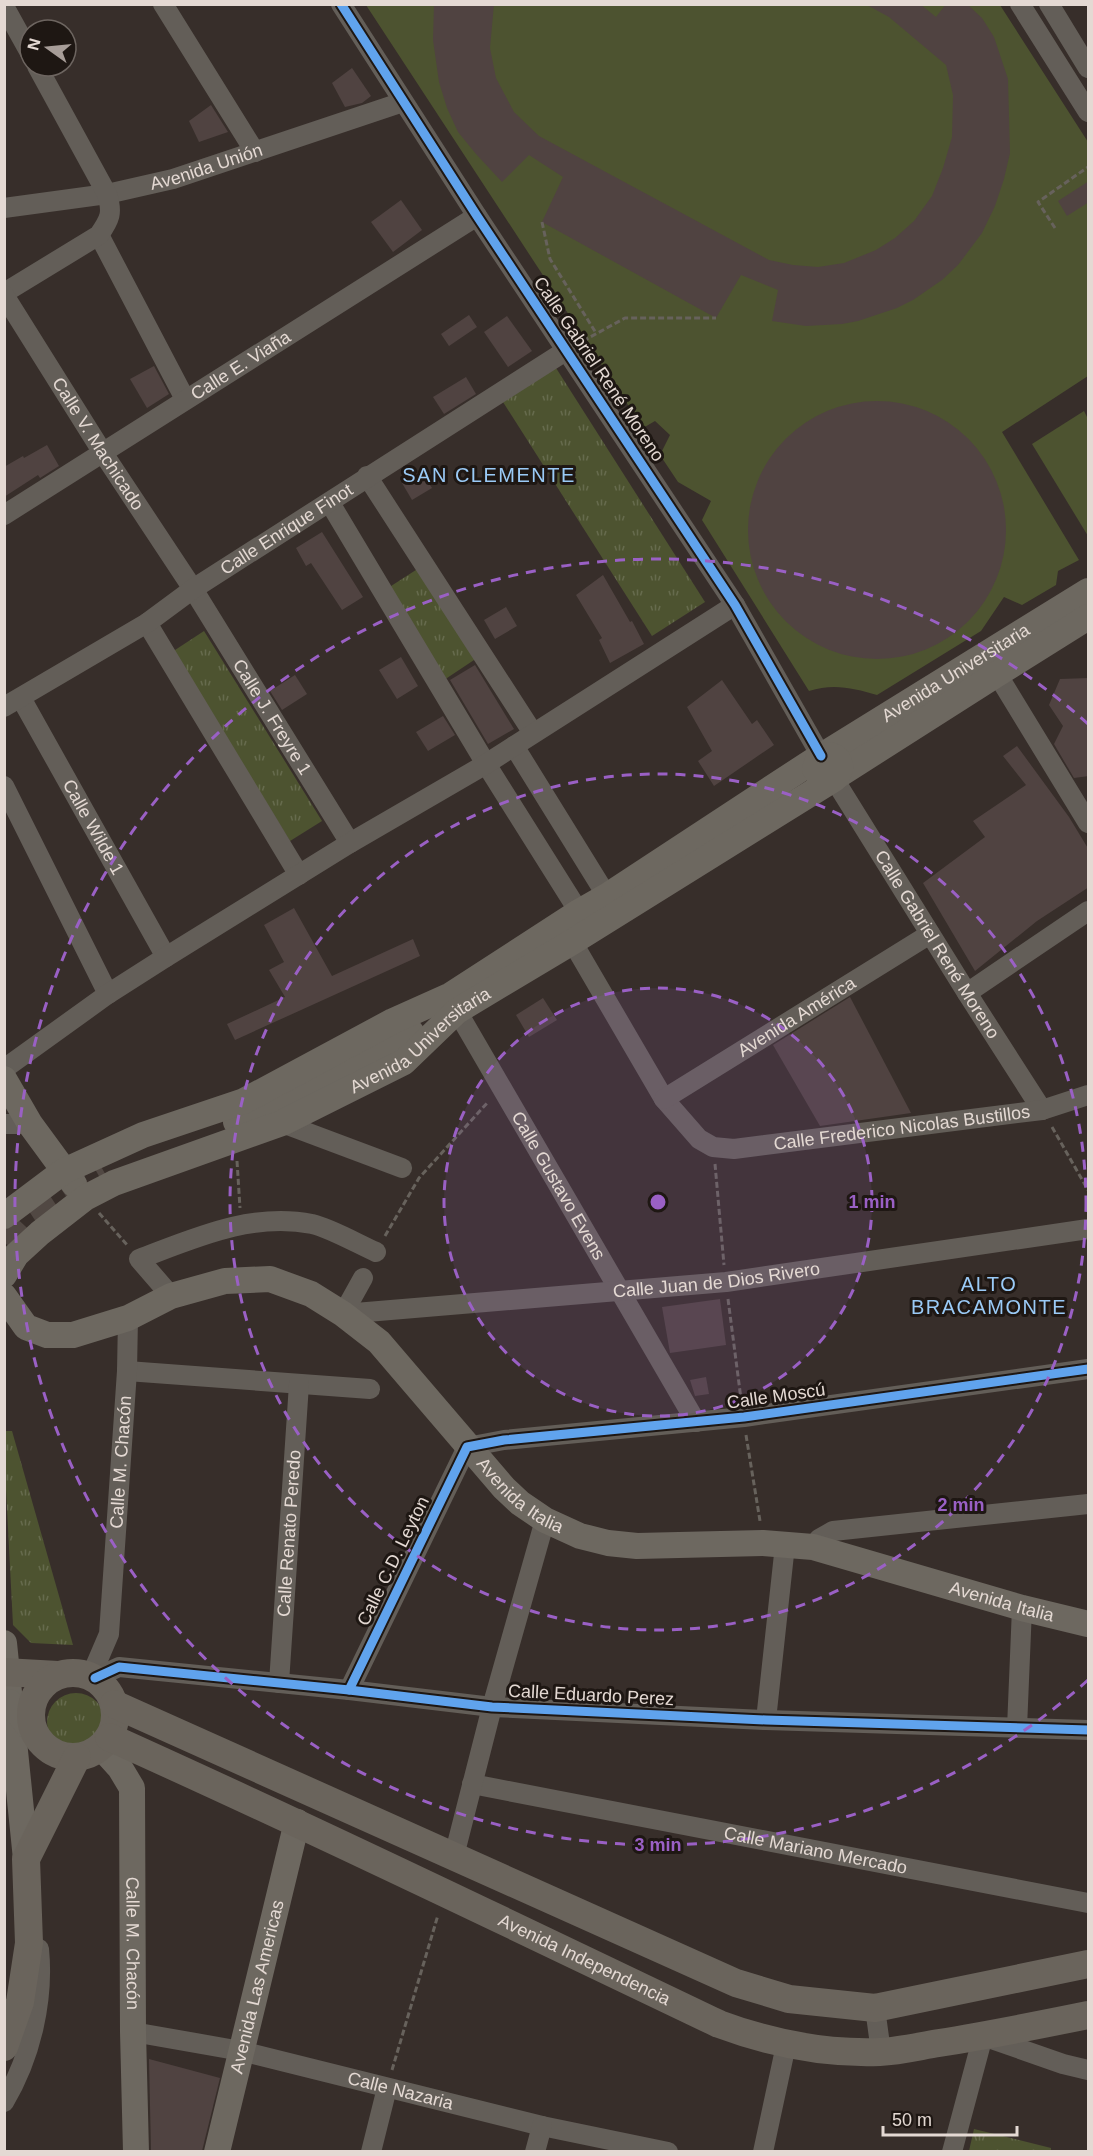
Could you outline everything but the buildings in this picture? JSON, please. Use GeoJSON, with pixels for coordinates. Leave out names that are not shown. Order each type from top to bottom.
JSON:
{"type":"FeatureCollection","features":[{"type":"Feature","properties":{"kind":"highway"},"geometry":{"type":"LineString","coordinates":[[4,2047],[20,2002],[29,1943],[26,1859],[95,1747],[113,1727],[114,1704],[109,1693],[93,1677],[78,1672],[6,1686]]}},
{"type":"Feature","properties":{"kind":"highway"},"geometry":{"type":"LineString","coordinates":[[58,1675],[42,1686],[34,1697],[31,1722],[35,1734],[52,1752],[64,1756],[95,1747]]}},
{"type":"Feature","properties":{"kind":"highway"},"geometry":{"type":"LineString","coordinates":[[114,1704],[736,1983],[789,1999],[875,2008],[1089,1964]]}},
{"type":"Feature","properties":{"kind":"highway","name":"Avenida Independencia"},"geometry":{"type":"LineString","coordinates":[[95,1747],[297,1822],[718,2024],[750,2036],[786,2045],[881,2052],[983,2036],[1089,2014]]}},
{"type":"Feature","properties":{"kind":"main road","name":"Avenida Universitaria"},"geometry":{"type":"LineString","coordinates":[[4,1216],[64,1171],[143,1135],[244,1101],[393,1021],[454,1003],[612,905],[834,778],[1089,591]]}},
{"type":"Feature","properties":{"kind":"main road","name":"Avenida Universitaria"},"geometry":{"type":"LineString","coordinates":[[612,905],[821,756],[991,664],[1089,617]]}},
{"type":"Feature","properties":{"kind":"main road"},"geometry":{"type":"LineString","coordinates":[[821,756],[832,755],[838,760],[841,768],[834,778]]}},
{"type":"Feature","properties":{"kind":"main road","name":"Avenida Universitaria"},"geometry":{"type":"LineString","coordinates":[[4,1275],[16,1255],[85,1198],[114,1183],[282,1123],[404,1062],[454,1003]]}},
{"type":"Feature","properties":{"kind":"main road"},"geometry":{"type":"LineString","coordinates":[[103,1170],[261,1113],[402,1036],[454,1003]]}},
{"type":"Feature","properties":{"kind":"main road"},"geometry":{"type":"LineString","coordinates":[[4,1080],[30,1124],[85,1198]]}},
{"type":"Feature","properties":{"kind":"main road","name":"Avenida Italia"},"geometry":{"type":"LineString","coordinates":[[4,1296],[15,1327],[47,1335],[73,1335],[128,1318],[171,1296],[225,1281],[270,1279],[310,1294],[343,1314],[379,1342],[467,1446],[520,1503],[545,1520],[579,1536],[608,1543],[637,1546],[774,1544],[813,1548],[1022,1608],[1089,1624]]}},
{"type":"Feature","properties":{"kind":"main road"},"geometry":{"type":"LineString","coordinates":[[4,1643],[6,1686],[26,1859]]}},
{"type":"Feature","properties":{"kind":"main road"},"geometry":{"type":"LineString","coordinates":[[6,1686],[35,1734]]}},
{"type":"Feature","properties":{"kind":"main road","name":"Calle M. Chacón"},"geometry":{"type":"LineString","coordinates":[[95,1747],[120,1768],[132,1788],[136,2151]]}},
{"type":"Feature","properties":{"kind":"main road","name":"Avenida Las Americas"},"geometry":{"type":"LineString","coordinates":[[217,2151],[297,1822]]}},
{"type":"Feature","properties":{"kind":"street"},"geometry":{"type":"LineString","coordinates":[[163,4],[255,152]]}},
{"type":"Feature","properties":{"kind":"street","name":"Calle Gabriel René Moreno"},"geometry":{"type":"LineString","coordinates":[[341,4],[477,216],[735,605],[821,756]]}},
{"type":"Feature","properties":{"kind":"street"},"geometry":{"type":"LineString","coordinates":[[1020,4],[1089,112]]}},
{"type":"Feature","properties":{"kind":"street"},"geometry":{"type":"LineString","coordinates":[[1049,4],[1089,68]]}},
{"type":"Feature","properties":{"kind":"street"},"geometry":{"type":"LineString","coordinates":[[4,6],[18,31]]}},
{"type":"Feature","properties":{"kind":"street"},"geometry":{"type":"LineString","coordinates":[[4,294],[99,235],[108,223],[112,208],[107,194],[44,78]]}},
{"type":"Feature","properties":{"kind":"street","name":"Avenida Unión"},"geometry":{"type":"LineString","coordinates":[[4,208],[107,194],[173,179],[403,102]]}},
{"type":"Feature","properties":{"kind":"street","name":"Calle E. Viaña"},"geometry":{"type":"LineString","coordinates":[[6,512],[477,216]]}},
{"type":"Feature","properties":{"kind":"street"},"geometry":{"type":"LineString","coordinates":[[99,235],[185,399]]}},
{"type":"Feature","properties":{"kind":"street","name":"Calle V. Machicado"},"geometry":{"type":"LineString","coordinates":[[4,294],[103,453],[193,589]]}},
{"type":"Feature","properties":{"kind":"street","name":"Calle Enrique Finot"},"geometry":{"type":"LineString","coordinates":[[13,702],[147,623],[193,589],[567,350]]}},
{"type":"Feature","properties":{"kind":"street"},"geometry":{"type":"LineString","coordinates":[[367,477],[533,733]]}},
{"type":"Feature","properties":{"kind":"street"},"geometry":{"type":"LineString","coordinates":[[330,503],[486,764],[576,927],[664,1099],[699,1139],[713,1148]]}},
{"type":"Feature","properties":{"kind":"street","name":"Calle J. Freyre 1"},"geometry":{"type":"LineString","coordinates":[[193,589],[346,852]]}},
{"type":"Feature","properties":{"kind":"street"},"geometry":{"type":"LineString","coordinates":[[4,1069],[108,994],[166,957],[309,875],[735,605]]}},
{"type":"Feature","properties":{"kind":"street"},"geometry":{"type":"LineString","coordinates":[[147,623],[309,875]]}},
{"type":"Feature","properties":{"kind":"street"},"geometry":{"type":"LineString","coordinates":[[991,664],[1089,823]]}},
{"type":"Feature","properties":{"kind":"street","name":"Calle Wilde 1"},"geometry":{"type":"LineString","coordinates":[[13,702],[166,957]]}},
{"type":"Feature","properties":{"kind":"street"},"geometry":{"type":"LineString","coordinates":[[514,746],[612,905]]}},
{"type":"Feature","properties":{"kind":"street","name":"Calle Gabriel René Moreno"},"geometry":{"type":"LineString","coordinates":[[834,778],[1042,1110]]}},
{"type":"Feature","properties":{"kind":"street"},"geometry":{"type":"LineString","coordinates":[[4,786],[108,994]]}},
{"type":"Feature","properties":{"kind":"street"},"geometry":{"type":"LineString","coordinates":[[967,993],[1089,910]]}},
{"type":"Feature","properties":{"kind":"street","name":"Avenida América"},"geometry":{"type":"LineString","coordinates":[[664,1099],[930,934]]}},
{"type":"Feature","properties":{"kind":"street","name":"Calle Gustavo Evens"},"geometry":{"type":"LineString","coordinates":[[454,1003],[696,1422]]}},
{"type":"Feature","properties":{"kind":"street","name":"Calle Frederico Nicolas Bustillos"},"geometry":{"type":"LineString","coordinates":[[713,1148],[734,1149],[1042,1110],[1089,1095]]}},
{"type":"Feature","properties":{"kind":"street"},"geometry":{"type":"LineString","coordinates":[[282,1123],[402,1168]]}},
{"type":"Feature","properties":{"kind":"street"},"geometry":{"type":"LineString","coordinates":[[4,1124],[30,1124]]}},
{"type":"Feature","properties":{"kind":"street"},"geometry":{"type":"LineString","coordinates":[[171,1296],[139,1259],[217,1230],[241,1224],[279,1220],[314,1224],[376,1252]]}},
{"type":"Feature","properties":{"kind":"street","name":"Calle Juan de Dios Rivero"},"geometry":{"type":"LineString","coordinates":[[343,1314],[726,1282],[1089,1229]]}},
{"type":"Feature","properties":{"kind":"street"},"geometry":{"type":"LineString","coordinates":[[343,1314],[363,1278]]}},
{"type":"Feature","properties":{"kind":"street","name":"Calle M. Chacón"},"geometry":{"type":"LineString","coordinates":[[93,1677],[109,1634],[127,1371],[128,1318]]}},
{"type":"Feature","properties":{"kind":"street","name":"Calle Moscú"},"geometry":{"type":"LineString","coordinates":[[467,1446],[504,1440],[744,1417],[1089,1369]]}},
{"type":"Feature","properties":{"kind":"street"},"geometry":{"type":"LineString","coordinates":[[127,1371],[370,1389]]}},
{"type":"Feature","properties":{"kind":"street","name":"Calle Renato Peredo"},"geometry":{"type":"LineString","coordinates":[[279,1683],[299,1384]]}},
{"type":"Feature","properties":{"kind":"street","name":"Calle C.D. Leyton"},"geometry":{"type":"LineString","coordinates":[[349,1690],[467,1446]]}},
{"type":"Feature","properties":{"kind":"street"},"geometry":{"type":"LineString","coordinates":[[813,1548],[819,1539],[833,1531],[1089,1504]]}},
{"type":"Feature","properties":{"kind":"street"},"geometry":{"type":"LineString","coordinates":[[454,1856],[492,1707],[545,1520]]}},
{"type":"Feature","properties":{"kind":"street"},"geometry":{"type":"LineString","coordinates":[[766,1720],[774,1544]]}},
{"type":"Feature","properties":{"kind":"street"},"geometry":{"type":"LineString","coordinates":[[1017,1728],[1022,1608]]}},
{"type":"Feature","properties":{"kind":"street","name":"Calle Eduardo Perez"},"geometry":{"type":"LineString","coordinates":[[93,1677],[119,1667],[492,1707],[766,1720],[1089,1730]]}},
{"type":"Feature","properties":{"kind":"street","name":"Calle Mariano Mercado"},"geometry":{"type":"LineString","coordinates":[[472,1784],[1089,1903]]}},
{"type":"Feature","properties":{"kind":"street"},"geometry":{"type":"LineString","coordinates":[[4,2102],[14,2086],[37,2017],[39,1951],[28,1903]]}},
{"type":"Feature","properties":{"kind":"street"},"geometry":{"type":"LineString","coordinates":[[875,2008],[881,2052]]}},
{"type":"Feature","properties":{"kind":"street","name":"Calle Nazaria"},"geometry":{"type":"LineString","coordinates":[[133,2032],[241,2051],[542,2126],[668,2151]]}},
{"type":"Feature","properties":{"kind":"street"},"geometry":{"type":"LineString","coordinates":[[952,2151],[983,2036],[1063,2064],[1089,2070]]}},
{"type":"Feature","properties":{"kind":"street"},"geometry":{"type":"LineString","coordinates":[[763,2151],[786,2045]]}},
{"type":"Feature","properties":{"kind":"street"},"geometry":{"type":"LineString","coordinates":[[371,2151],[387,2088]]}},
{"type":"Feature","properties":{"kind":"street"},"geometry":{"type":"LineString","coordinates":[[536,2151],[542,2126]]}},
{"type":"Feature","properties":{"kind":"path"},"geometry":{"type":"LineString","coordinates":[[1055,228],[1038,202],[1089,167]]}},
{"type":"Feature","properties":{"kind":"path"},"geometry":{"type":"LineString","coordinates":[[542,222],[550,259],[596,333]]}},
{"type":"Feature","properties":{"kind":"path"},"geometry":{"type":"LineString","coordinates":[[567,350],[625,318],[716,318]]}},
{"type":"Feature","properties":{"kind":"path"},"geometry":{"type":"LineString","coordinates":[[376,1252],[419,1178],[501,1087]]}},
{"type":"Feature","properties":{"kind":"path"},"geometry":{"type":"LineString","coordinates":[[1042,1110],[1089,1190]]}},
{"type":"Feature","properties":{"kind":"path"},"geometry":{"type":"LineString","coordinates":[[236,1141],[241,1224]]}},
{"type":"Feature","properties":{"kind":"path"},"geometry":{"type":"LineString","coordinates":[[713,1148],[726,1282],[744,1417],[774,1544]]}},
{"type":"Feature","properties":{"kind":"path"},"geometry":{"type":"LineString","coordinates":[[85,1198],[139,1259]]}},
{"type":"Feature","properties":{"kind":"path"},"geometry":{"type":"LineString","coordinates":[[387,2088],[444,1893]]}},
{"type":"Feature","properties":{"kind":"green space"},"geometry":{"type":"Polygon","coordinates":[[[366,5],[1000,5],[1088,142],[1088,376],[1002,432],[1079,560],[1058,571],[1056,585],[1022,605],[1004,597],[981,631],[877,695],[843,687],[827,687],[809,691],[702,520],[711,501],[678,482],[660,455],[670,435],[655,421],[643,428],[366,5]]]}},
{"type":"Feature","properties":{"kind":"green space"},"geometry":{"type":"Polygon","coordinates":[[[556,368],[705,602],[652,636],[503,402],[556,368]]]}},
{"type":"Feature","properties":{"kind":"green space"},"geometry":{"type":"Polygon","coordinates":[[[1084,411],[1088,419],[1088,536],[1032,444],[1084,411]]]}},
{"type":"Feature","properties":{"kind":"green space"},"geometry":{"type":"Polygon","coordinates":[[[419,568],[477,658],[444,680],[388,588],[419,568]]]}},
{"type":"Feature","properties":{"kind":"green space"},"geometry":{"type":"Polygon","coordinates":[[[204,631],[322,821],[290,841],[172,652],[204,631]]]}},
{"type":"Feature","properties":{"kind":"green space"},"geometry":{"type":"Polygon","coordinates":[[[5,1431],[12,1431],[73,1645],[31,1643],[13,1625],[5,1431]]]}},
{"type":"Feature","properties":{"kind":"green space"},"geometry":{"type":"Polygon","coordinates":[[[70,1693],[82,1693],[97,1701],[105,1716],[105,1728],[97,1743],[82,1751],[70,1751],[55,1743],[47,1728],[47,1716],[55,1701],[70,1693]]]}},
{"type":"Feature","properties":{"kind":"green space"},"geometry":{"type":"Polygon","coordinates":[[[974,2129],[1051,2148],[1051,2151],[969,2151],[974,2129]]]}},
{"type":"Feature","properties":{"kind":"tunnel"},"geometry":{"type":"LineString","coordinates":[[4,1242],[30,1214],[103,1170]]}},
{"type":"Feature","properties":{"kind":"cycle path"},"geometry":{"type":"LineString","coordinates":[[341,4],[477,216],[735,605],[821,756]]}},
{"type":"Feature","properties":{"kind":"cycle path"},"geometry":{"type":"LineString","coordinates":[[349,1690],[467,1447],[504,1440],[744,1417],[1088,1369]]}},
{"type":"Feature","properties":{"kind":"cycle path"},"geometry":{"type":"LineString","coordinates":[[95,1678],[119,1667],[492,1707],[766,1720],[1088,1730]]}},
{"type":"Feature","properties":{"kind":"district","name":"SAN CLEMENTE"},"geometry":{"type":"Point","coordinates":[489,475]}},
{"type":"Feature","properties":{"kind":"district","name":"ALTO BRACAMONTE"},"geometry":{"type":"Point","coordinates":[989,1296]}}]}
